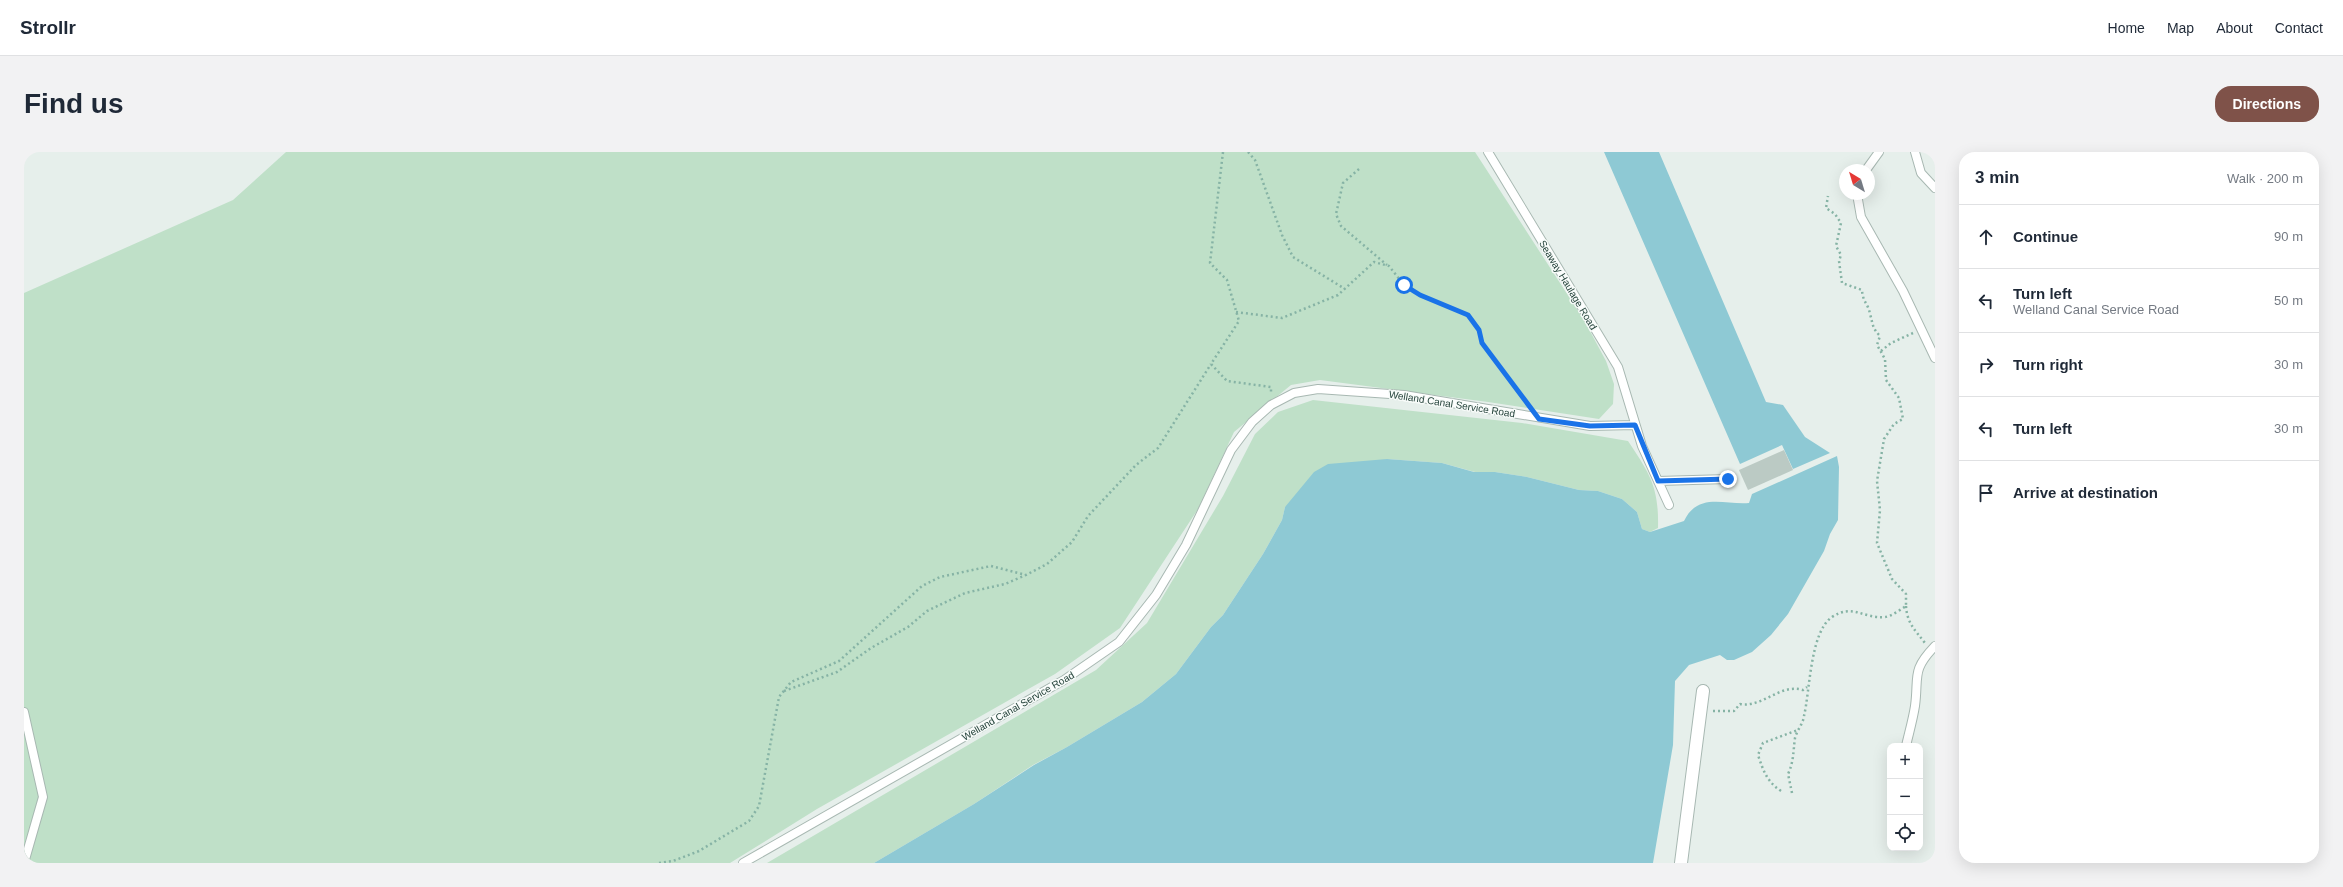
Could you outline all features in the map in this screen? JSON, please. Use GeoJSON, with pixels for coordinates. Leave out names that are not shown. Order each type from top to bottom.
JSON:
{"type":"FeatureCollection","features":[{"type":"Feature","properties":{"kind":"street"},"geometry":{"type":"LineString","coordinates":[[1681,863],[1701,711],[1702,691]]}},
{"type":"Feature","properties":{"kind":"lane","name":"Seaway Haulage Road"},"geometry":{"type":"LineString","coordinates":[[1488,152],[1618,367],[1635,425],[1669,505]]}},
{"type":"Feature","properties":{"kind":"lane"},"geometry":{"type":"LineString","coordinates":[[1870,164],[1879,152]]}},
{"type":"Feature","properties":{"kind":"lane"},"geometry":{"type":"LineString","coordinates":[[1915,152],[1921,173],[1935,188]]}},
{"type":"Feature","properties":{"kind":"lane"},"geometry":{"type":"LineString","coordinates":[[1858,200],[1861,217],[1903,291],[1935,358]]}},
{"type":"Feature","properties":{"kind":"lane","name":"Welland Canal Service Road"},"geometry":{"type":"LineString","coordinates":[[743,863],[1064,680],[1119,642],[1156,595],[1186,545],[1231,450],[1252,422],[1271,405],[1294,393],[1318,389],[1404,395],[1539,419],[1590,426],[1635,425]]}},
{"type":"Feature","properties":{"kind":"lane"},"geometry":{"type":"LineString","coordinates":[[1658,481],[1728,479]]}},
{"type":"Feature","properties":{"kind":"lane"},"geometry":{"type":"LineString","coordinates":[[1907,743],[1915,705],[1915,684],[1919,667],[1927,654],[1935,646]]}},
{"type":"Feature","properties":{"kind":"lane"},"geometry":{"type":"LineString","coordinates":[[24,712],[43,797],[26,850],[24,863]]}},
{"type":"Feature","properties":{"kind":"path"},"geometry":{"type":"LineString","coordinates":[[784,691],[837,672],[871,648],[908,627],[927,611],[965,593],[1005,584],[1047,564],[1072,542],[1088,516],[1136,465],[1158,448],[1239,321],[1227,280],[1210,263],[1223,152]]}},
{"type":"Feature","properties":{"kind":"path"},"geometry":{"type":"LineString","coordinates":[[1248,152],[1255,160],[1282,235],[1294,257],[1345,289]]}},
{"type":"Feature","properties":{"kind":"path"},"geometry":{"type":"LineString","coordinates":[[1359,169],[1343,183],[1336,214],[1341,226],[1389,266],[1404,285],[1420,295],[1468,315],[1479,330],[1482,343],[1539,419]]}},
{"type":"Feature","properties":{"kind":"path"},"geometry":{"type":"LineString","coordinates":[[1828,196],[1826,208],[1835,214],[1841,223],[1836,246],[1841,255],[1839,262],[1842,283],[1862,290],[1863,301],[1870,313],[1872,328],[1880,336],[1877,345],[1885,359],[1886,380],[1899,398],[1903,419],[1894,424],[1884,439],[1877,481],[1880,510],[1877,543],[1892,579],[1906,594],[1907,618],[1911,626],[1927,646],[1927,654]]}},
{"type":"Feature","properties":{"kind":"path"},"geometry":{"type":"LineString","coordinates":[[1236,312],[1282,318],[1338,295],[1374,262],[1389,266]]}},
{"type":"Feature","properties":{"kind":"path"},"geometry":{"type":"LineString","coordinates":[[1880,351],[1920,328]]}},
{"type":"Feature","properties":{"kind":"path"},"geometry":{"type":"LineString","coordinates":[[1211,364],[1227,381],[1271,388],[1271,405]]}},
{"type":"Feature","properties":{"kind":"path"},"geometry":{"type":"LineString","coordinates":[[660,863],[673,861],[699,851],[749,821],[759,806],[779,697],[791,682],[839,661],[922,586],[940,577],[991,566],[1026,575]]}},
{"type":"Feature","properties":{"kind":"path"},"geometry":{"type":"LineString","coordinates":[[1792,793],[1788,774],[1794,762],[1795,738],[1804,719],[1807,703],[1807,687],[1812,676],[1812,658],[1818,644],[1820,630],[1831,618],[1846,610],[1886,617],[1906,606]]}},
{"type":"Feature","properties":{"kind":"path"},"geometry":{"type":"LineString","coordinates":[[1701,711],[1734,710],[1740,704],[1748,706],[1762,702],[1772,694],[1797,688],[1803,690],[1807,687]]}},
{"type":"Feature","properties":{"kind":"path"},"geometry":{"type":"LineString","coordinates":[[1781,791],[1772,785],[1763,770],[1758,755],[1763,743],[1798,729]]}},
{"type":"Feature","properties":{"kind":"green space"},"geometry":{"type":"Polygon","coordinates":[[[286,152],[1475,152],[1584,320],[1606,361],[1614,384],[1613,404],[1599,419],[1488,402],[1320,380],[1291,385],[1234,432],[1198,509],[1120,628],[1055,674],[817,809],[730,863],[24,863],[24,293],[233,200],[286,152]]]}},
{"type":"Feature","properties":{"kind":"green space"},"geometry":{"type":"Polygon","coordinates":[[[1313,400],[1522,423],[1628,441],[1652,482],[1657,502],[1658,528],[1650,532],[1642,529],[1637,512],[1622,499],[1598,491],[1579,490],[1527,477],[1495,472],[1475,472],[1442,463],[1387,459],[1285,507],[1282,520],[1263,554],[1223,615],[1211,627],[1176,674],[1142,702],[1067,747],[1033,765],[974,804],[874,863],[767,863],[1096,670],[1147,623],[1223,496],[1255,434],[1278,412],[1313,400]]]}},
{"type":"Feature","properties":{"kind":"water"},"geometry":{"type":"Polygon","coordinates":[[[1604,152],[1659,152],[1766,402],[1783,405],[1805,437],[1830,453],[1793,469],[1782,445],[1740,464],[1604,152]]]}},
{"type":"Feature","properties":{"kind":"water"},"geometry":{"type":"Polygon","coordinates":[[[1837,456],[1839,467],[1838,520],[1830,534],[1824,551],[1788,614],[1771,635],[1752,652],[1734,660],[1727,660],[1720,655],[1689,665],[1675,681],[1673,745],[1653,863],[874,863],[974,804],[1034,765],[1142,702],[1176,674],[1211,627],[1223,615],[1263,554],[1282,520],[1285,507],[1314,472],[1328,464],[1387,459],[1442,463],[1474,472],[1495,472],[1527,477],[1579,490],[1598,491],[1622,499],[1637,512],[1642,529],[1650,532],[1684,521],[1690,512],[1697,506],[1704,503],[1749,503],[1752,494],[1837,456]]]}},
{"type":"Feature","properties":{"kind":"building"},"geometry":{"type":"Polygon","coordinates":[[[1784,450],[1793,470],[1748,490],[1739,470],[1784,450]]]}},
{"type":"Feature","properties":{"kind":"route"},"geometry":{"type":"LineString","coordinates":[[1404,285],[1420,295],[1468,315],[1479,330],[1482,343],[1539,419],[1590,426],[1635,425],[1642,446],[1658,481],[1728,479]]}}]}
